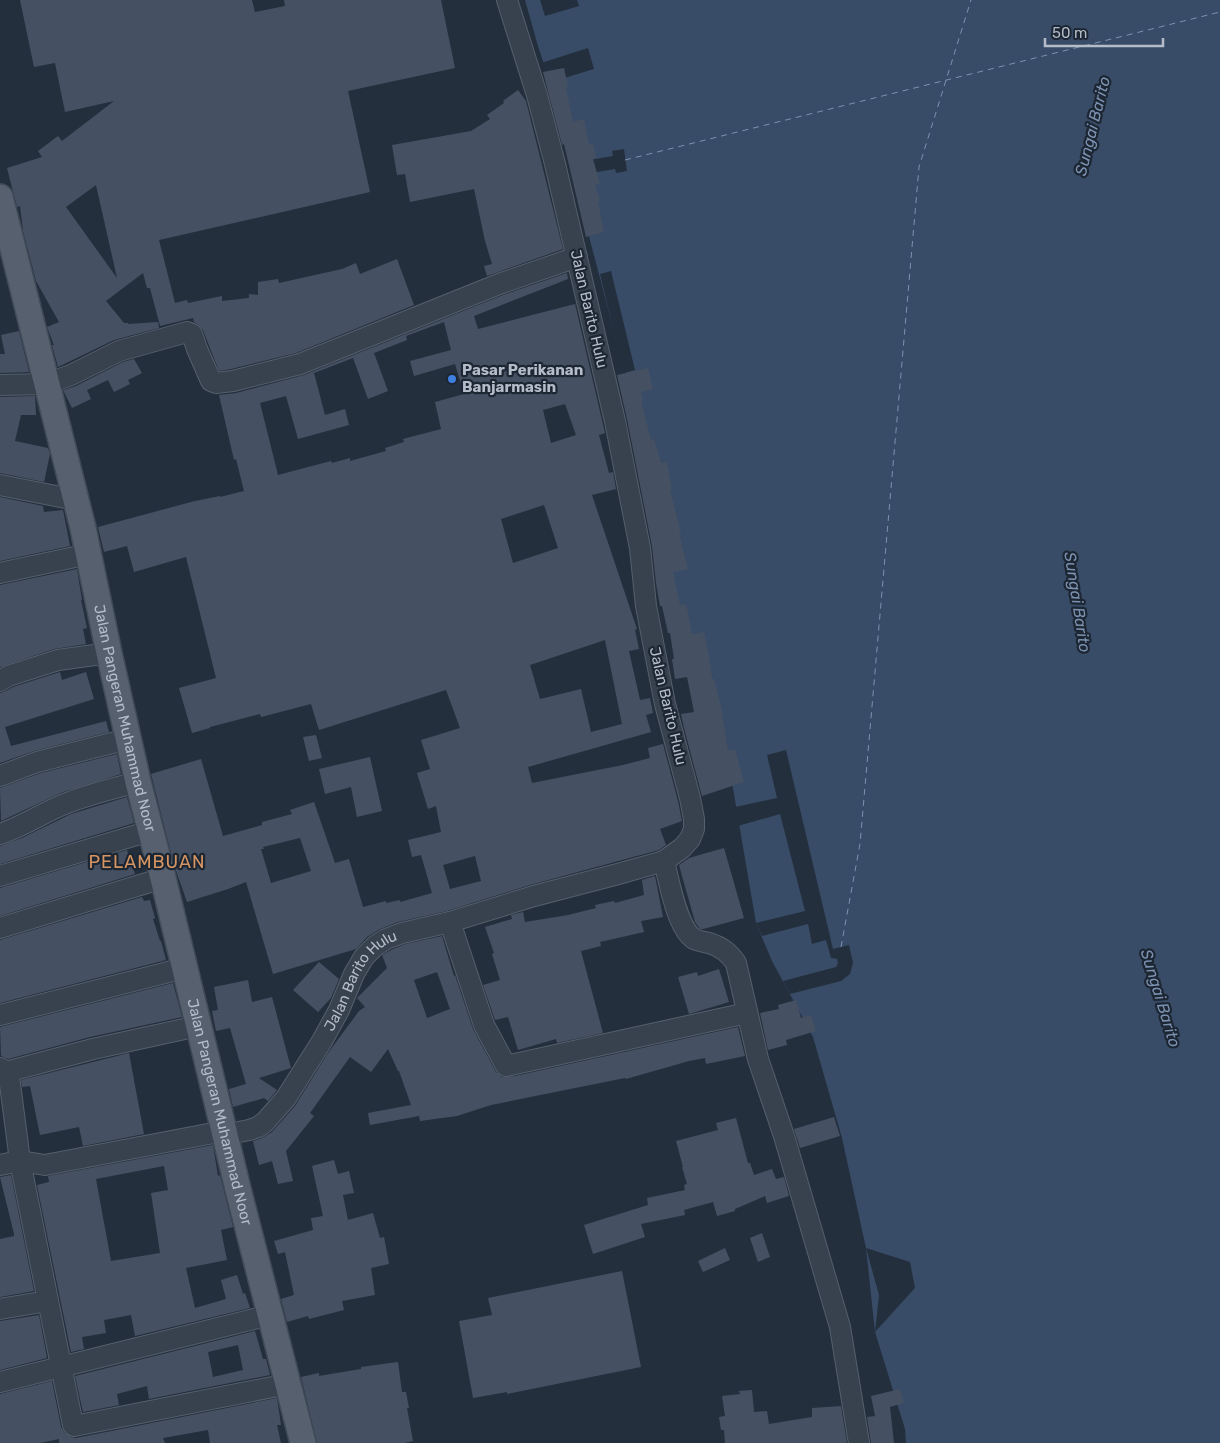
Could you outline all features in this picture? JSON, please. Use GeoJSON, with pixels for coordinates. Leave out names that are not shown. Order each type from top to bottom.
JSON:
{"type":"FeatureCollection","features":[{"type":"Feature","properties":{"kind":"main road","name":"Jalan Pangeran Muhammad Noor"},"geometry":{"type":"LineString","coordinates":[[0,197],[89,554],[138,782],[224,1133],[304,1443]]}},
{"type":"Feature","properties":{"kind":"street","name":"Jalan Barito Hulu"},"geometry":{"type":"LineString","coordinates":[[0,1165],[20,1161],[45,1164],[258,1127],[265,1122],[286,1098],[339,1010],[354,974],[364,958],[375,946],[386,939],[402,933],[450,922],[534,896],[664,861],[682,848],[690,839],[694,829],[694,819],[666,704],[646,606],[640,548],[615,421],[555,164],[507,0]]}},
{"type":"Feature","properties":{"kind":"street"},"geometry":{"type":"LineString","coordinates":[[0,385],[46,384],[71,375],[119,351],[187,332],[194,337],[197,349],[211,381],[216,383],[233,381],[300,364],[499,284],[577,257]]}},
{"type":"Feature","properties":{"kind":"street"},"geometry":{"type":"LineString","coordinates":[[0,485],[76,500]]}},
{"type":"Feature","properties":{"kind":"street"},"geometry":{"type":"LineString","coordinates":[[0,573],[89,554]]}},
{"type":"Feature","properties":{"kind":"street"},"geometry":{"type":"LineString","coordinates":[[0,681],[8,676],[58,660],[109,653]]}},
{"type":"Feature","properties":{"kind":"street"},"geometry":{"type":"LineString","coordinates":[[0,776],[37,762],[128,739]]}},
{"type":"Feature","properties":{"kind":"street"},"geometry":{"type":"LineString","coordinates":[[0,834],[85,796],[138,782]]}},
{"type":"Feature","properties":{"kind":"street"},"geometry":{"type":"LineString","coordinates":[[0,876],[150,831]]}},
{"type":"Feature","properties":{"kind":"street"},"geometry":{"type":"LineString","coordinates":[[664,861],[680,920],[688,934],[694,939],[722,948],[730,954],[736,963],[758,1059],[784,1136],[840,1327],[859,1443]]}},
{"type":"Feature","properties":{"kind":"street"},"geometry":{"type":"LineString","coordinates":[[0,928],[163,878]]}},
{"type":"Feature","properties":{"kind":"street"},"geometry":{"type":"LineString","coordinates":[[450,922],[484,1025],[506,1066],[747,1013]]}},
{"type":"Feature","properties":{"kind":"street"},"geometry":{"type":"LineString","coordinates":[[0,1015],[184,968]]}},
{"type":"Feature","properties":{"kind":"street"},"geometry":{"type":"LineString","coordinates":[[198,1026],[3,1070],[10,1084],[20,1161],[73,1424],[74,1426],[288,1384]]}},
{"type":"Feature","properties":{"kind":"street"},"geometry":{"type":"LineString","coordinates":[[0,1309],[48,1301]]}},
{"type":"Feature","properties":{"kind":"street"},"geometry":{"type":"LineString","coordinates":[[0,1382],[270,1315]]}},
{"type":"Feature","properties":{"kind":"water","name":"Sungai Barito"},"geometry":{"type":"Polygon","coordinates":[[[525,0],[1220,0],[1220,1443],[906,1443],[905,1429],[875,1332],[866,1248],[842,1138],[813,1037],[772,961],[756,923],[728,759],[670,575],[640,429],[551,85],[525,0]]]}},
{"type":"Feature","properties":{"kind":"pier"},"geometry":{"type":"Polygon","coordinates":[[[540,0],[577,0],[579,6],[545,16],[540,0]]]}},
{"type":"Feature","properties":{"kind":"pier"},"geometry":{"type":"Polygon","coordinates":[[[588,48],[594,69],[548,83],[541,63],[588,48]]]}},
{"type":"Feature","properties":{"kind":"pier"},"geometry":{"type":"Polygon","coordinates":[[[624,149],[627,171],[616,173],[615,169],[573,176],[571,163],[613,156],[612,151],[624,149]]]}},
{"type":"Feature","properties":{"kind":"pier"},"geometry":{"type":"Polygon","coordinates":[[[611,271],[635,370],[624,373],[600,274],[611,271]]]}},
{"type":"Feature","properties":{"kind":"pier"},"geometry":{"type":"Polygon","coordinates":[[[786,750],[833,949],[849,945],[853,963],[850,974],[841,981],[790,994],[783,981],[836,967],[837,959],[831,958],[826,940],[812,944],[808,924],[762,936],[756,923],[805,911],[780,814],[738,826],[735,807],[777,798],[767,755],[786,750]]]}},
{"type":"Feature","properties":{"kind":"pier"},"geometry":{"type":"Polygon","coordinates":[[[866,1248],[910,1262],[915,1288],[875,1332],[879,1295],[866,1248]]]}},
{"type":"Feature","properties":{"kind":"building"},"geometry":{"type":"Polygon","coordinates":[[[20,0],[252,0],[255,12],[285,6],[284,0],[441,0],[455,68],[348,91],[370,192],[159,240],[175,303],[187,300],[188,303],[222,296],[222,301],[249,298],[249,294],[258,295],[258,282],[278,279],[279,283],[342,269],[356,263],[360,274],[397,259],[414,305],[296,353],[219,371],[203,330],[194,322],[193,318],[160,326],[150,288],[147,288],[143,273],[106,301],[124,323],[158,322],[159,328],[114,340],[58,367],[52,345],[54,345],[47,327],[59,322],[36,281],[23,231],[20,206],[17,207],[7,168],[42,157],[38,151],[58,136],[62,141],[114,101],[65,112],[55,63],[34,67],[20,0]],[[96,185],[66,207],[117,278],[96,185]]]}},
{"type":"Feature","properties":{"kind":"building"},"geometry":{"type":"Polygon","coordinates":[[[564,68],[573,122],[584,119],[589,145],[593,144],[596,158],[593,159],[600,184],[595,185],[600,201],[598,202],[604,232],[586,237],[564,144],[562,145],[543,72],[564,68]]]}},
{"type":"Feature","properties":{"kind":"building"},"geometry":{"type":"Polygon","coordinates":[[[518,90],[526,101],[563,249],[487,276],[484,266],[492,264],[474,189],[410,202],[405,174],[397,175],[392,145],[471,131],[490,119],[487,115],[518,90]]]}},
{"type":"Feature","properties":{"kind":"building"},"geometry":{"type":"Polygon","coordinates":[[[567,273],[568,279],[474,316],[478,329],[575,304],[605,433],[599,435],[609,473],[613,472],[616,489],[592,495],[637,629],[635,630],[639,649],[629,651],[640,700],[650,698],[653,713],[646,715],[651,732],[528,767],[532,783],[650,758],[648,748],[663,744],[682,821],[660,829],[666,845],[659,850],[530,885],[447,911],[398,922],[380,929],[367,937],[356,949],[273,974],[246,882],[187,902],[174,865],[151,774],[201,759],[223,836],[292,814],[290,810],[314,802],[335,863],[349,859],[363,907],[386,901],[386,903],[400,900],[400,902],[432,893],[421,855],[412,857],[408,840],[441,832],[436,806],[428,809],[417,773],[430,769],[421,740],[460,728],[446,690],[319,730],[311,704],[261,717],[260,714],[192,733],[179,688],[216,678],[186,557],[134,572],[127,546],[104,552],[98,527],[195,501],[244,491],[236,459],[234,460],[219,395],[236,393],[304,375],[503,295],[567,273]],[[444,322],[406,336],[407,340],[374,353],[388,391],[368,399],[353,358],[314,373],[325,415],[345,409],[349,425],[298,439],[286,396],[260,403],[278,475],[331,461],[332,463],[350,458],[350,461],[386,451],[385,448],[404,442],[403,439],[441,429],[435,402],[464,394],[455,364],[414,376],[410,361],[451,350],[444,322]],[[565,404],[543,410],[551,443],[576,435],[565,404]],[[544,505],[501,519],[513,563],[558,548],[544,505]],[[605,640],[530,665],[540,699],[581,689],[591,732],[622,724],[605,640]],[[300,838],[263,847],[264,849],[261,849],[271,883],[311,871],[300,838]],[[475,856],[443,865],[450,889],[481,881],[475,856]]]}},
{"type":"Feature","properties":{"kind":"building"},"geometry":{"type":"Polygon","coordinates":[[[19,331],[29,372],[0,373],[0,354],[5,354],[1,335],[19,331]]]}},
{"type":"Feature","properties":{"kind":"building"},"geometry":{"type":"Polygon","coordinates":[[[134,359],[142,373],[128,380],[130,384],[114,392],[108,380],[87,390],[91,399],[72,408],[63,390],[76,386],[123,362],[134,359]]]}},
{"type":"Feature","properties":{"kind":"building"},"geometry":{"type":"Polygon","coordinates":[[[648,368],[653,389],[641,392],[643,401],[641,401],[651,440],[654,439],[661,463],[667,462],[672,490],[670,490],[688,569],[673,572],[680,605],[686,604],[692,634],[704,632],[712,679],[714,679],[721,707],[728,751],[735,749],[744,782],[702,796],[681,714],[694,712],[687,677],[675,679],[670,633],[668,633],[662,606],[660,606],[652,546],[617,375],[648,368]]]}},
{"type":"Feature","properties":{"kind":"building"},"geometry":{"type":"Polygon","coordinates":[[[35,396],[36,415],[21,415],[15,441],[48,448],[50,454],[44,482],[0,473],[0,397],[35,396]]]}},
{"type":"Feature","properties":{"kind":"building"},"geometry":{"type":"Polygon","coordinates":[[[0,497],[43,506],[44,512],[63,510],[70,546],[0,561],[0,497]]]}},
{"type":"Feature","properties":{"kind":"building"},"geometry":{"type":"Polygon","coordinates":[[[77,569],[87,628],[83,629],[86,644],[54,649],[0,667],[0,585],[77,569]]]}},
{"type":"Feature","properties":{"kind":"building"},"geometry":{"type":"Polygon","coordinates":[[[60,672],[62,680],[86,672],[94,699],[5,727],[11,746],[106,721],[109,732],[34,751],[0,763],[0,693],[60,672]]]}},
{"type":"Feature","properties":{"kind":"building"},"geometry":{"type":"Polygon","coordinates":[[[316,735],[322,758],[309,761],[303,737],[316,735]]]}},
{"type":"Feature","properties":{"kind":"building"},"geometry":{"type":"Polygon","coordinates":[[[117,754],[121,774],[63,792],[1,821],[0,788],[41,773],[117,754]]]}},
{"type":"Feature","properties":{"kind":"building"},"geometry":{"type":"Polygon","coordinates":[[[370,757],[382,811],[357,817],[351,787],[325,794],[319,769],[370,757]]]}},
{"type":"Feature","properties":{"kind":"building"},"geometry":{"type":"Polygon","coordinates":[[[127,797],[134,823],[0,864],[0,846],[22,838],[71,814],[127,797]]]}},
{"type":"Feature","properties":{"kind":"building"},"geometry":{"type":"Polygon","coordinates":[[[724,848],[744,918],[700,929],[695,922],[679,865],[689,858],[724,848]]]}},
{"type":"Feature","properties":{"kind":"building"},"geometry":{"type":"Polygon","coordinates":[[[127,850],[135,874],[0,916],[0,888],[127,850]]]}},
{"type":"Feature","properties":{"kind":"building"},"geometry":{"type":"Polygon","coordinates":[[[655,876],[663,917],[641,921],[644,932],[600,942],[601,946],[581,951],[603,1033],[557,1043],[556,1039],[518,1050],[508,1017],[495,1020],[483,985],[500,980],[492,954],[494,953],[485,927],[512,919],[511,915],[523,912],[525,922],[568,915],[596,908],[595,905],[614,901],[615,903],[644,895],[642,880],[655,876]]]}},
{"type":"Feature","properties":{"kind":"building"},"geometry":{"type":"Polygon","coordinates":[[[142,897],[144,901],[150,900],[155,918],[153,919],[166,960],[0,1003],[0,940],[142,897]]]}},
{"type":"Feature","properties":{"kind":"building"},"geometry":{"type":"Polygon","coordinates":[[[442,936],[473,1029],[496,1072],[502,1077],[515,1076],[738,1027],[745,1056],[706,1064],[705,1058],[689,1061],[626,1079],[491,1105],[457,1116],[420,1121],[419,1116],[370,1125],[368,1113],[411,1105],[399,1071],[388,1049],[371,1072],[350,1057],[310,1113],[314,1116],[286,1151],[293,1181],[278,1184],[272,1161],[259,1165],[253,1141],[272,1132],[295,1106],[328,1053],[359,1011],[365,1007],[357,998],[387,968],[382,955],[405,944],[442,936]],[[437,972],[414,980],[427,1018],[450,1009],[437,972]]]}},
{"type":"Feature","properties":{"kind":"building"},"geometry":{"type":"Polygon","coordinates":[[[319,962],[339,979],[331,998],[318,1012],[293,990],[319,962]]]}},
{"type":"Feature","properties":{"kind":"building"},"geometry":{"type":"Polygon","coordinates":[[[719,969],[729,1002],[689,1014],[678,977],[697,972],[698,976],[719,969]]]}},
{"type":"Feature","properties":{"kind":"building"},"geometry":{"type":"Polygon","coordinates":[[[248,980],[252,1002],[272,997],[291,1068],[259,1078],[277,1090],[268,1101],[264,1098],[233,1107],[229,1089],[246,1084],[230,1028],[216,1031],[212,1011],[218,1010],[214,987],[248,980]]]}},
{"type":"Feature","properties":{"kind":"building"},"geometry":{"type":"Polygon","coordinates":[[[173,983],[182,1017],[90,1037],[8,1059],[1,1056],[0,1027],[173,983]]]}},
{"type":"Feature","properties":{"kind":"building"},"geometry":{"type":"Polygon","coordinates":[[[796,1000],[801,1018],[811,1015],[816,1031],[786,1040],[787,1045],[768,1050],[760,1013],[779,1009],[778,1005],[796,1000]]]}},
{"type":"Feature","properties":{"kind":"building"},"geometry":{"type":"Polygon","coordinates":[[[129,1053],[144,1134],[83,1146],[79,1127],[40,1135],[30,1086],[22,1087],[21,1080],[129,1053]]]}},
{"type":"Feature","properties":{"kind":"building"},"geometry":{"type":"Polygon","coordinates":[[[834,1117],[840,1136],[800,1148],[794,1129],[834,1117]]]}},
{"type":"Feature","properties":{"kind":"building"},"geometry":{"type":"Polygon","coordinates":[[[736,1118],[748,1163],[750,1163],[754,1175],[772,1169],[776,1179],[784,1177],[789,1196],[767,1203],[765,1196],[735,1209],[735,1211],[717,1216],[713,1202],[684,1210],[685,1215],[641,1224],[645,1237],[593,1254],[584,1225],[648,1205],[647,1198],[685,1190],[684,1185],[687,1184],[676,1141],[718,1130],[716,1123],[736,1118]]]}},
{"type":"Feature","properties":{"kind":"building"},"geometry":{"type":"Polygon","coordinates":[[[213,1145],[218,1176],[220,1175],[233,1227],[221,1230],[227,1260],[186,1268],[195,1308],[226,1299],[221,1280],[237,1275],[250,1308],[135,1336],[131,1315],[104,1320],[106,1333],[82,1337],[84,1349],[71,1352],[37,1185],[49,1182],[48,1176],[213,1145]],[[164,1166],[96,1179],[111,1261],[160,1253],[151,1193],[168,1190],[164,1166]]]}},
{"type":"Feature","properties":{"kind":"building"},"geometry":{"type":"Polygon","coordinates":[[[334,1160],[338,1174],[349,1171],[354,1193],[343,1195],[348,1220],[373,1213],[380,1238],[384,1237],[389,1264],[371,1268],[375,1295],[342,1301],[344,1310],[309,1319],[308,1316],[287,1322],[281,1299],[294,1295],[285,1252],[278,1254],[274,1241],[313,1230],[311,1218],[323,1216],[312,1166],[334,1160]]]}},
{"type":"Feature","properties":{"kind":"building"},"geometry":{"type":"Polygon","coordinates":[[[11,1175],[34,1291],[0,1297],[0,1239],[14,1236],[14,1234],[0,1177],[11,1175]]]}},
{"type":"Feature","properties":{"kind":"building"},"geometry":{"type":"Polygon","coordinates":[[[762,1233],[770,1257],[758,1262],[750,1238],[762,1233]]]}},
{"type":"Feature","properties":{"kind":"building"},"geometry":{"type":"Polygon","coordinates":[[[725,1248],[730,1260],[703,1272],[698,1261],[725,1248]]]}},
{"type":"Feature","properties":{"kind":"building"},"geometry":{"type":"Polygon","coordinates":[[[622,1271],[641,1367],[507,1394],[507,1392],[473,1398],[459,1321],[492,1315],[488,1298],[622,1271]]]}},
{"type":"Feature","properties":{"kind":"building"},"geometry":{"type":"Polygon","coordinates":[[[39,1315],[47,1358],[0,1370],[0,1321],[39,1315]]]}},
{"type":"Feature","properties":{"kind":"building"},"geometry":{"type":"Polygon","coordinates":[[[255,1331],[270,1375],[149,1399],[147,1386],[117,1394],[119,1405],[83,1412],[75,1376],[255,1331]],[[238,1345],[208,1352],[213,1377],[243,1370],[238,1345]]]}},
{"type":"Feature","properties":{"kind":"building"},"geometry":{"type":"Polygon","coordinates":[[[398,1362],[402,1392],[406,1392],[413,1441],[404,1443],[317,1443],[301,1377],[319,1373],[319,1376],[361,1369],[361,1367],[398,1362]]]}},
{"type":"Feature","properties":{"kind":"building"},"geometry":{"type":"Polygon","coordinates":[[[52,1381],[61,1427],[71,1437],[76,1438],[277,1398],[281,1425],[277,1425],[281,1443],[210,1443],[208,1430],[163,1438],[165,1443],[59,1443],[59,1439],[40,1443],[0,1443],[0,1394],[52,1381]]]}},
{"type":"Feature","properties":{"kind":"building"},"geometry":{"type":"Polygon","coordinates":[[[900,1389],[904,1403],[890,1407],[894,1443],[871,1443],[867,1417],[875,1416],[871,1396],[900,1389]]]}},
{"type":"Feature","properties":{"kind":"building"},"geometry":{"type":"Polygon","coordinates":[[[752,1390],[754,1412],[767,1411],[769,1424],[812,1417],[812,1408],[841,1406],[847,1443],[725,1443],[724,1430],[721,1430],[719,1417],[725,1416],[722,1396],[740,1394],[739,1391],[752,1390]]]}},
{"type":"Feature","properties":{"kind":"ferry route"},"geometry":{"type":"LineString","coordinates":[[841,947],[860,844],[919,167],[971,0]]}},
{"type":"Feature","properties":{"kind":"ferry route"},"geometry":{"type":"LineString","coordinates":[[625,160],[1220,12]]}},
{"type":"Feature","properties":{"kind":"place","name":"Pasar Perikanan Banjarmasin"},"geometry":{"type":"Point","coordinates":[452,379]}},
{"type":"Feature","properties":{"kind":"district","name":"PELAMBUAN"},"geometry":{"type":"Point","coordinates":[147,862]}}]}
